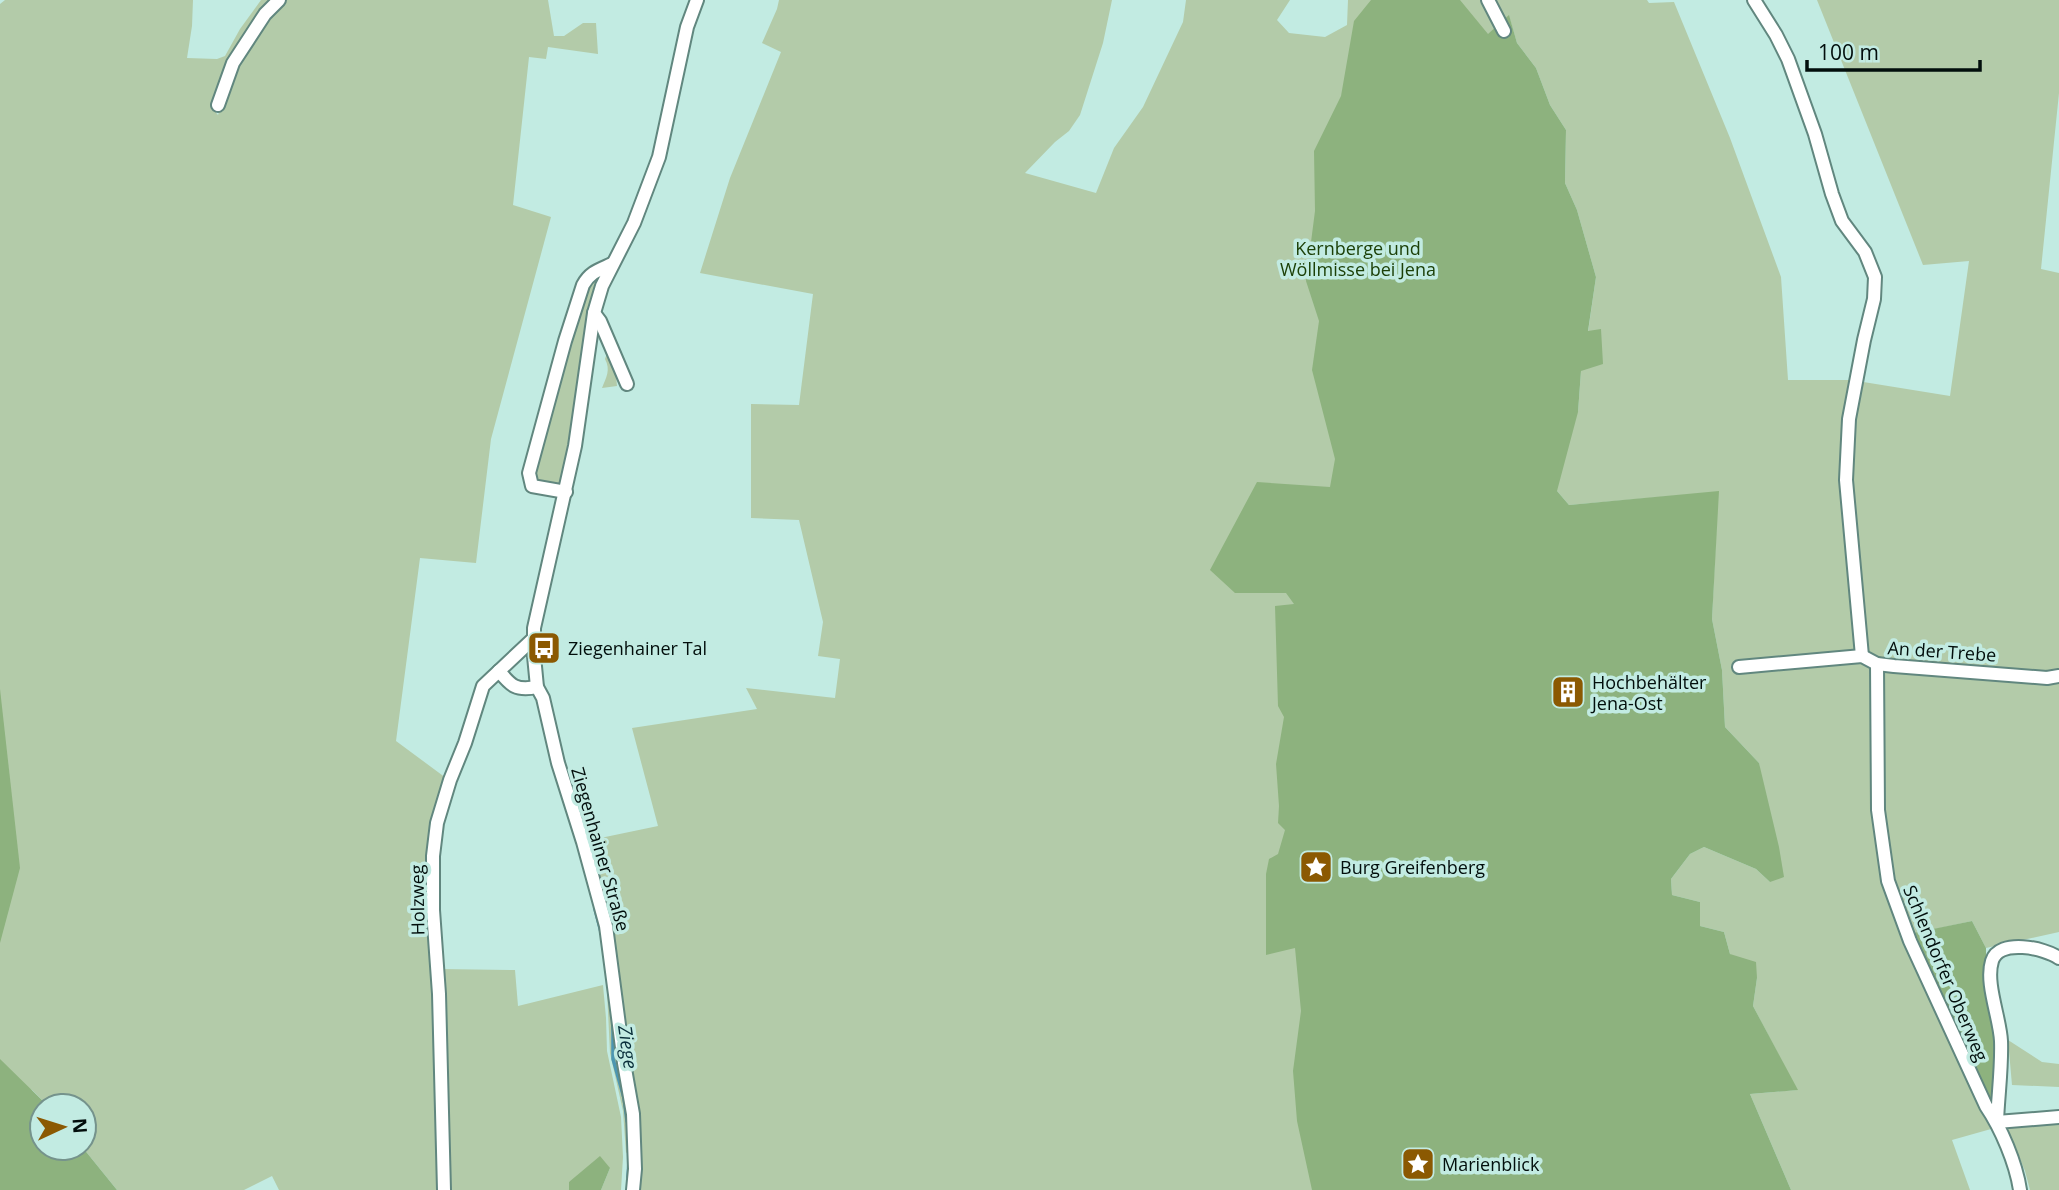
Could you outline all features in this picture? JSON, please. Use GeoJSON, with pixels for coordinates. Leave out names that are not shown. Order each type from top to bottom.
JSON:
{"type":"FeatureCollection","features":[{"type":"Feature","properties":{"kind":"street"},"geometry":{"type":"LineString","coordinates":[[218,105],[233,63],[265,14],[279,0]]}},
{"type":"Feature","properties":{"kind":"street","name":"Ziegenhainer Straße"},"geometry":{"type":"LineString","coordinates":[[633,1190],[633,1114],[606,926],[558,763],[543,698],[537,687],[533,639],[535,618],[566,492],[594,313],[612,264],[634,223],[659,157],[687,27],[697,0]]}},
{"type":"Feature","properties":{"kind":"street"},"geometry":{"type":"LineString","coordinates":[[1488,0],[1504,31]]}},
{"type":"Feature","properties":{"kind":"street"},"geometry":{"type":"LineString","coordinates":[[1754,0],[1788,59],[1842,221],[1864,251],[1875,277],[1874,299],[1849,419],[1846,480],[1862,656]]}},
{"type":"Feature","properties":{"kind":"street","name":"Ziegenhainer Straße"},"geometry":{"type":"LineString","coordinates":[[566,492],[532,486],[528,473],[583,285],[593,272],[612,264]]}},
{"type":"Feature","properties":{"kind":"street"},"geometry":{"type":"LineString","coordinates":[[594,313],[627,384]]}},
{"type":"Feature","properties":{"kind":"street","name":"Holzweg"},"geometry":{"type":"LineString","coordinates":[[444,1190],[439,994],[433,910],[435,838],[440,811],[465,743],[479,694],[487,680],[533,639]]}},
{"type":"Feature","properties":{"kind":"street","name":"An der Trebe"},"geometry":{"type":"LineString","coordinates":[[1740,667],[1862,656],[1877,664],[2047,678],[2059,676]]}},
{"type":"Feature","properties":{"kind":"street","name":"Schlendorfer Oberweg"},"geometry":{"type":"LineString","coordinates":[[1877,664],[1878,810],[1888,881],[1910,942],[1986,1106],[1997,1122]]}},
{"type":"Feature","properties":{"kind":"street"},"geometry":{"type":"LineString","coordinates":[[499,671],[515,687],[537,687]]}},
{"type":"Feature","properties":{"kind":"street"},"geometry":{"type":"LineString","coordinates":[[2020,1190],[1997,1122],[2001,1040],[1992,986],[1992,962],[2002,949],[2023,947],[2049,952],[2059,958]]}},
{"type":"Feature","properties":{"kind":"street"},"geometry":{"type":"LineString","coordinates":[[1997,1122],[2059,1117]]}},
{"type":"Feature","properties":{"kind":"green space"},"geometry":{"type":"Polygon","coordinates":[[[5,0],[193,0],[187,58],[217,59],[225,56],[261,0],[273,0],[225,76],[213,109],[218,115],[235,67],[256,29],[283,0],[548,0],[554,36],[564,36],[583,23],[596,23],[598,54],[548,47],[546,59],[529,57],[513,205],[551,217],[491,439],[476,563],[420,558],[396,741],[446,778],[436,810],[434,969],[439,1190],[279,1190],[272,1176],[244,1190],[117,1190],[94,1162],[98,1162],[98,1092],[34,1092],[31,1089],[33,1092],[28,1092],[28,1162],[0,1190],[0,4],[5,0]]]}},
{"type":"Feature","properties":{"kind":"green space","name":"Kernberge und Wöllmisse bei Jena"},"geometry":{"type":"Polygon","coordinates":[[[779,0],[1112,0],[1103,43],[1080,115],[1069,131],[1025,173],[1096,193],[1114,148],[1143,107],[1183,22],[1186,0],[1290,0],[1277,20],[1289,33],[1325,37],[1347,25],[1348,0],[1674,2],[1730,138],[1781,277],[1788,380],[1851,380],[1950,396],[1969,261],[1923,265],[1817,0],[2059,0],[2059,93],[2041,269],[2059,273],[2059,932],[1986,948],[1972,921],[1904,936],[1991,1129],[1952,1140],[1970,1190],[1791,1190],[1750,1094],[1797,1090],[1753,1006],[1757,978],[1730,954],[1724,932],[1700,926],[1700,902],[1672,895],[1671,879],[1690,854],[1704,847],[1756,869],[1770,882],[1759,763],[1725,727],[1722,670],[1712,619],[1718,492],[1569,505],[1557,491],[1667,1190],[635,1190],[637,1153],[586,841],[658,826],[632,728],[757,709],[746,688],[835,698],[840,659],[818,656],[823,622],[799,520],[751,518],[751,404],[799,405],[813,294],[700,273],[730,178],[781,52],[762,43],[779,0]],[[1509,16],[1578,412],[1581,371],[1600,330],[1588,332],[1596,277],[1577,210],[1565,183],[1566,130],[1550,105],[1536,68],[1517,43],[1509,16]]]}},
{"type":"Feature","properties":{"kind":"green space","name":"Kernberge und Wöllmisse bei Jena"},"geometry":{"type":"Polygon","coordinates":[[[1371,0],[1460,0],[1488,34],[1509,15],[1517,43],[1536,68],[1550,105],[1566,130],[1565,183],[1577,210],[1596,277],[1588,331],[1601,329],[1603,364],[1581,371],[1578,412],[1557,491],[1569,505],[1719,491],[1712,619],[1722,670],[1725,727],[1759,763],[1784,877],[1770,882],[1756,869],[1704,847],[1690,854],[1671,879],[1672,895],[1700,902],[1700,926],[1724,932],[1730,954],[1756,962],[1753,1006],[1798,1090],[1750,1094],[1791,1190],[1312,1190],[1297,1121],[1293,1071],[1301,1011],[1295,948],[1266,955],[1266,874],[1269,859],[1278,854],[1285,830],[1278,823],[1276,764],[1284,717],[1278,706],[1275,606],[1294,604],[1286,593],[1235,593],[1210,570],[1257,482],[1330,487],[1335,459],[1312,370],[1319,321],[1306,281],[1315,211],[1314,151],[1341,96],[1354,21],[1371,0]]]}},
{"type":"Feature","properties":{"kind":"green space"},"geometry":{"type":"Polygon","coordinates":[[[602,272],[561,482],[559,485],[541,484],[532,478],[585,286],[602,272]]]}},
{"type":"Feature","properties":{"kind":"green space"},"geometry":{"type":"Polygon","coordinates":[[[608,350],[615,365],[617,386],[602,388],[607,374],[605,359],[608,350]]]}},
{"type":"Feature","properties":{"kind":"green space"},"geometry":{"type":"Polygon","coordinates":[[[0,689],[20,868],[0,943],[0,689]]]}},
{"type":"Feature","properties":{"kind":"green space"},"geometry":{"type":"Polygon","coordinates":[[[1972,921],[1986,948],[1986,980],[1998,1042],[1991,1129],[1904,935],[1972,921]]]}},
{"type":"Feature","properties":{"kind":"green space"},"geometry":{"type":"Polygon","coordinates":[[[605,948],[617,1056],[625,1090],[632,1148],[626,1153],[623,1111],[610,1053],[606,971],[602,949],[605,948]]]}},
{"type":"Feature","properties":{"kind":"green space"},"geometry":{"type":"Polygon","coordinates":[[[439,969],[515,970],[518,1006],[603,985],[607,1051],[621,1117],[621,1190],[601,1190],[610,1168],[569,1182],[569,1190],[449,1190],[439,969]]]}},
{"type":"Feature","properties":{"kind":"green space"},"geometry":{"type":"Polygon","coordinates":[[[2008,1040],[2042,1062],[2059,1064],[2059,1087],[2012,1085],[2008,1040]]]}},
{"type":"Feature","properties":{"kind":"green space"},"geometry":{"type":"Polygon","coordinates":[[[0,1059],[34,1092],[28,1092],[28,1162],[94,1162],[117,1190],[0,1190],[0,1059]]]}},
{"type":"Feature","properties":{"kind":"green space"},"geometry":{"type":"Polygon","coordinates":[[[2059,1121],[2059,1190],[2030,1190],[2008,1130],[2012,1124],[2059,1121]]]}},
{"type":"Feature","properties":{"kind":"green space"},"geometry":{"type":"Polygon","coordinates":[[[600,1156],[610,1168],[601,1190],[569,1190],[569,1182],[600,1156]]]}},
{"type":"Feature","properties":{"kind":"waterway","name":"Ziege"},"geometry":{"type":"LineString","coordinates":[[595,909],[602,936]]}},
{"type":"Feature","properties":{"kind":"waterway","name":"Ziege"},"geometry":{"type":"LineString","coordinates":[[613,1025],[613,1059],[624,1098],[627,1121]]}},
{"type":"Feature","properties":{"kind":"waterway","name":"Ziege"},"geometry":{"type":"LineString","coordinates":[[628,1177],[629,1161]]}},
{"type":"Feature","properties":{"kind":"place","name":"Ziegenhainer Tal"},"geometry":{"type":"Point","coordinates":[544,648]}},
{"type":"Feature","properties":{"kind":"place","name":"Hochbehälter Jena-Ost"},"geometry":{"type":"Point","coordinates":[1568,692]}},
{"type":"Feature","properties":{"kind":"place","name":"Burg Greifenberg"},"geometry":{"type":"Point","coordinates":[1316,867]}},
{"type":"Feature","properties":{"kind":"place","name":"Marienblick"},"geometry":{"type":"Point","coordinates":[1418,1164]}}]}
